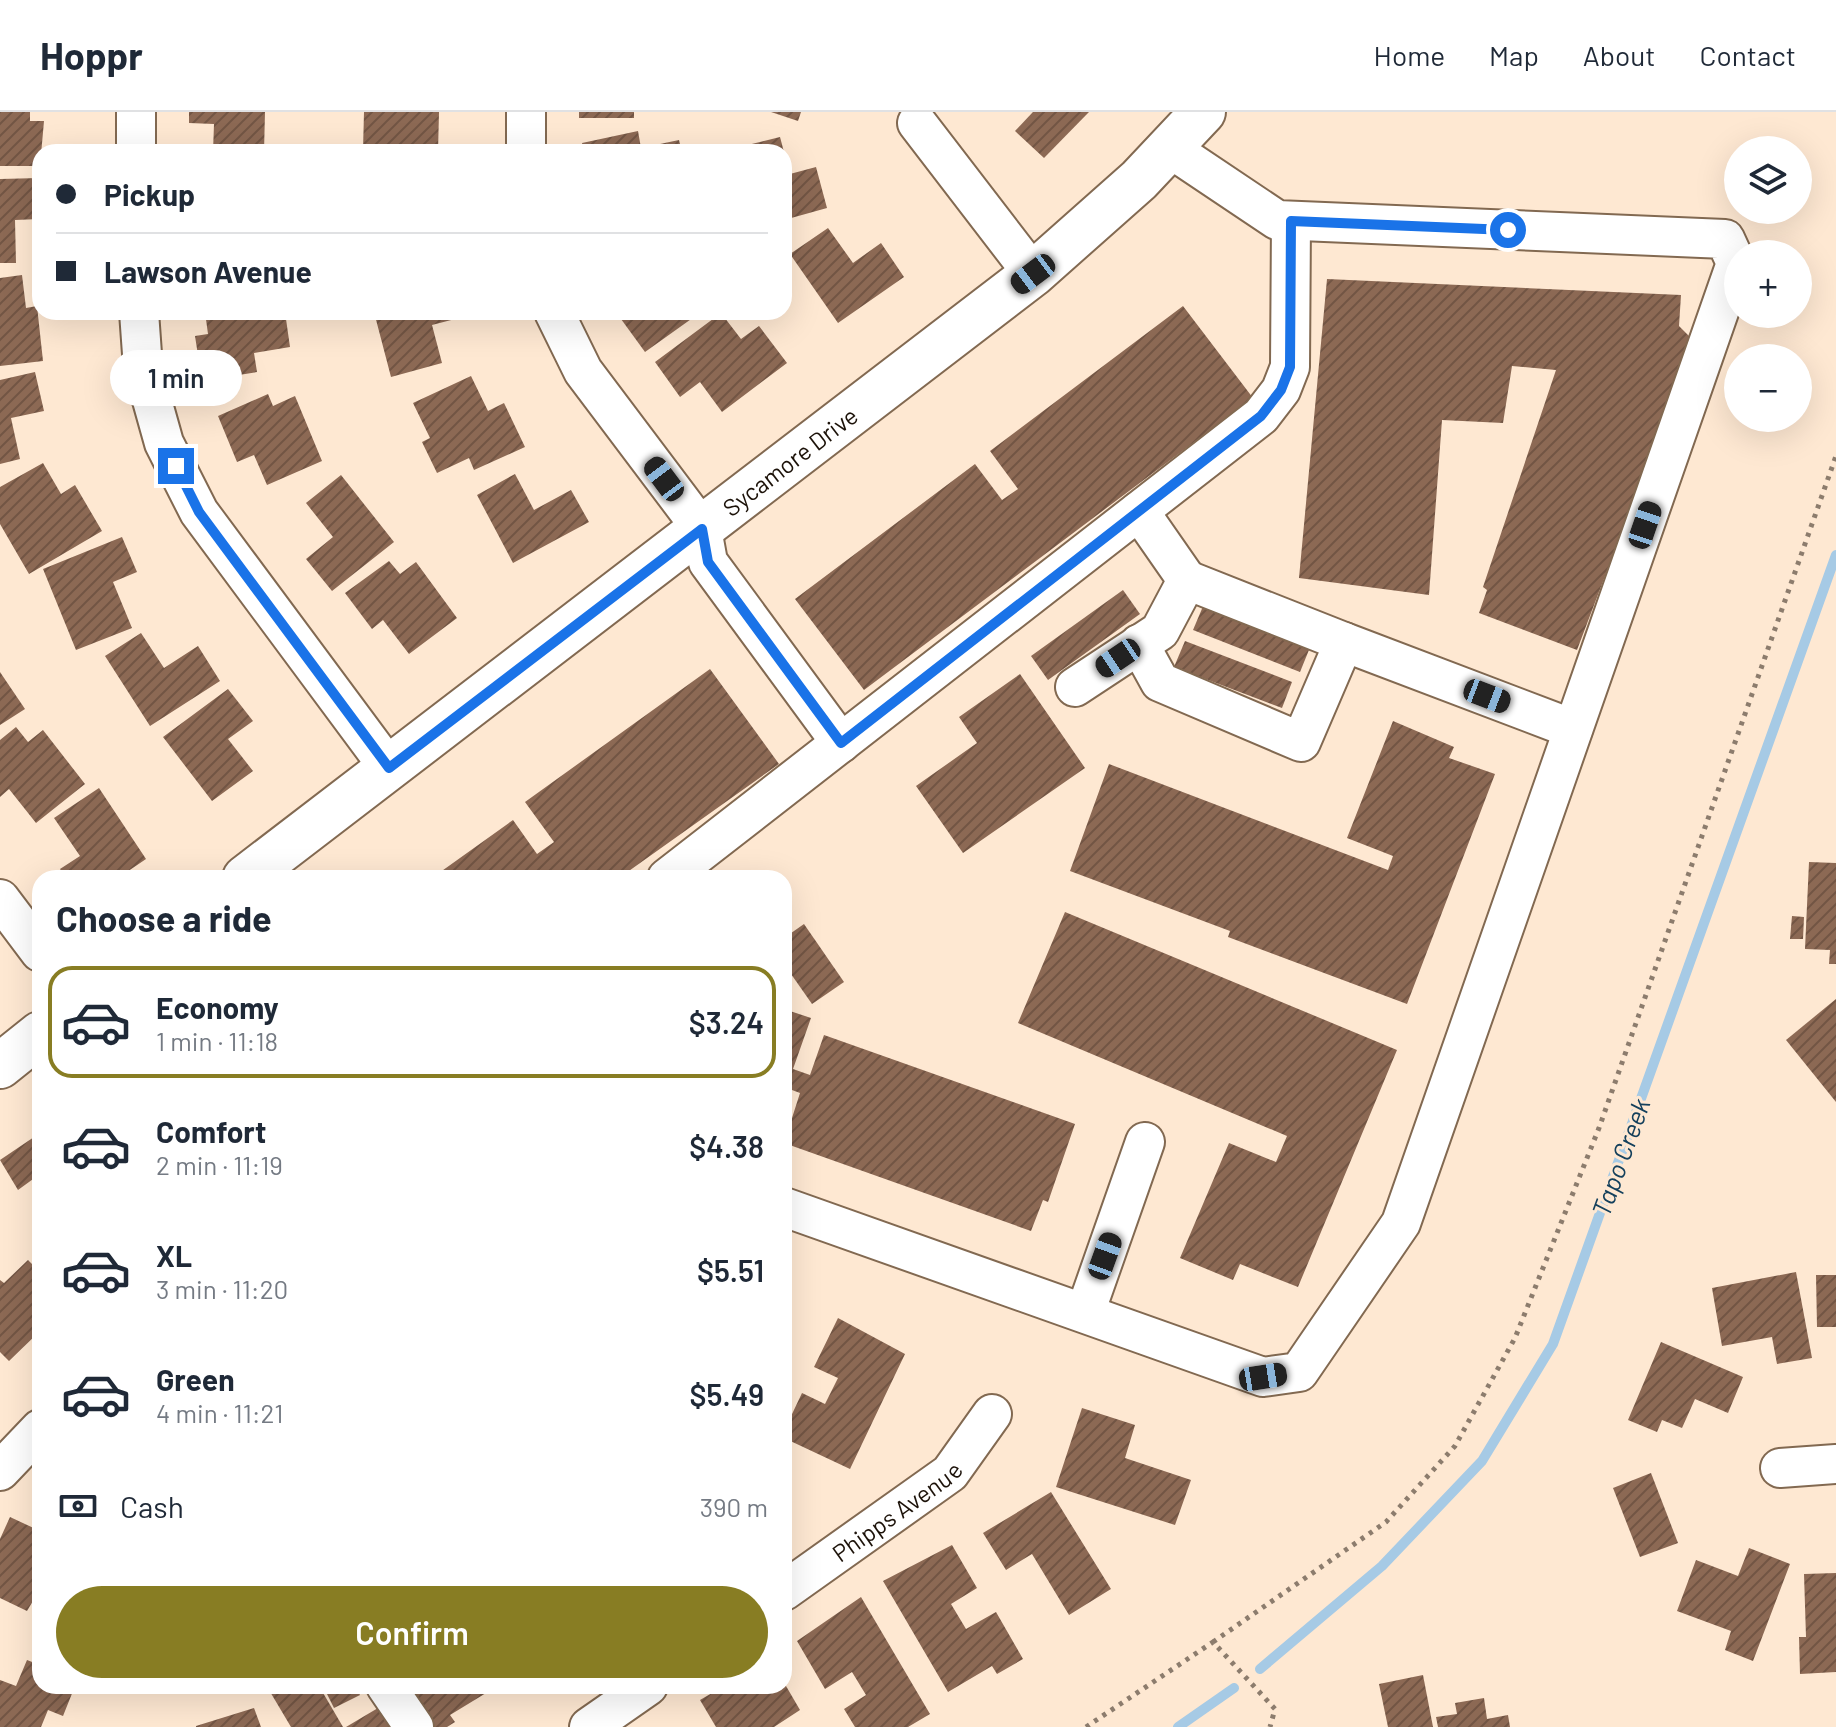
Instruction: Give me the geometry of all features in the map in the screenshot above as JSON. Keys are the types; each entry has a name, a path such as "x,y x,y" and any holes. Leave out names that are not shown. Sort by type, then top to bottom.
{"main road":[{"name":"Sycamore Drive","path":"255,870 1033,274 1083,233 1171,149 1203,112"},
{"path":"0,1066 32,1040"}],"street":[{"path":"136,112 136,144"},
{"path":"526,112 526,144"},
{"path":"917,123 1033,274"},
{"path":"792,1210 1263,1377 1299,1372 1401,1223 1736,263 1725,239 1277,220 1171,149"},
{"path":"677,870 1261,416 1281,390 1290,367 1291,221"},
{"path":"140,320 143,368 164,443 199,512 389,768"},
{"path":"558,320 583,371 702,529 708,562 841,743"},
{"path":"1139,511 1187,580 1573,729"},
{"path":"1075,687 1160,631 1187,580"},
{"path":"1139,644 1160,682 1301,742 1344,642"},
{"path":"0,899 32,941"},
{"path":"1085,1313 1145,1142"},
{"name":"Phipps Avenue","path":"792,1577 950,1473 992,1414"},
{"path":"1780,1468 1836,1464"},
{"path":"391,1694 414,1727"},
{"path":"589,1727 636,1694"}],"path":[{"path":"1086,1727 1386,1522 1455,1446 1515,1338 1625,1057 1836,456"},
{"path":"1213,1642 1275,1709 1270,1727"}],"building":[{"path":"0,112 30,112 30,121 44,121 42,144 32,144 32,166 0,166"},
{"path":"189,112 265,112 264,144 213,144 214,124 189,123"},
{"path":"364,112 439,112 438,144 363,144"},
{"path":"579,112 634,112 634,118 579,118"},
{"path":"771,112 801,112 798,121"},
{"path":"1033,112 1089,112 1044,158 1015,131"},
{"path":"638,131 640,144 582,144"},
{"path":"780,137 782,144 752,144"},
{"path":"816,167 827,208 792,218 792,173"},
{"path":"32,178 32,219 15,220 16,263 0,263 0,179"},
{"path":"828,228 853,263 881,243 904,277 838,323 792,253"},
{"path":"22,275 26,308 32,307 32,320 39,320 43,361 0,366 0,278"},
{"path":"1327,279 1681,295 1679,326 1694,341 1577,650 1479,613 1487,590 1483,587 1556,370 1512,366 1503,423 1442,420 1429,595 1299,578"},
{"path":"1183,306 1253,398 864,690 795,599 975,464 1002,500 1018,489 990,451"},
{"path":"206,320 286,320 290,347 254,353 257,372 202,381 195,336 208,334"},
{"path":"376,320 451,320 432,325 442,363 391,377"},
{"path":"622,320 690,320 645,352"},
{"path":"712,320 726,320 741,339 759,326 787,363 722,412 700,382 680,397 655,362"},
{"path":"35,372 44,411 11,418 20,459 0,464 0,380"},
{"path":"471,376 488,411 504,403 525,447 474,470 469,458 437,473 422,442 430,438 413,403"},
{"path":"268,394 273,406 295,396 322,461 267,485 254,455 237,462 218,416"},
{"path":"43,463 61,494 75,485 102,531 29,574 0,524 0,487"},
{"path":"515,474 534,510 571,490 589,522 513,563 477,495"},
{"path":"341,475 394,542 332,591 306,559 333,537 306,503"},
{"path":"122,537 137,572 113,582 132,628 76,650 43,569"},
{"path":"389,561 400,574 416,562 457,618 409,654 383,620 372,629 345,593"},
{"path":"1123,590 1140,614 1048,680 1031,656"},
{"path":"1204,604 1311,645 1300,672 1193,630"},
{"path":"141,633 164,668 198,646 220,681 150,726 105,656"},
{"path":"1185,641 1292,682 1282,708 1174,667"},
{"path":"710,669 779,764 630,870 443,870 513,820 537,854 554,842 525,802"},
{"path":"0,672 25,709 0,725"},
{"path":"1020,674 1085,768 963,853 916,786 977,743 959,717"},
{"path":"228,689 253,721 228,739 253,771 212,801 163,737"},
{"path":"1393,721 1454,747 1449,758 1495,774 1407,1004 1228,937 1230,931 1070,871 1109,764 1388,870 1393,856 1347,838"},
{"path":"16,727 28,742 43,730 85,784 36,823 9,789 0,797 0,740"},
{"path":"99,788 146,859 130,870 61,870 80,856 54,818"},
{"path":"1809,862 1836,863 1836,964 1829,964 1830,950 1805,949"},
{"path":"1065,912 1397,1050 1298,1287 1240,1264 1233,1280 1180,1258 1229,1143 1276,1162 1287,1136 1018,1023"},
{"path":"1792,916 1804,917 1803,939 1790,939"},
{"path":"804,924 844,982 812,1004 792,975 792,932"},
{"path":"1836,999 1836,1102 1786,1040"},
{"path":"792,1012 811,1018 793,1069 810,1075 824,1035 1075,1124 1048,1202 1043,1200 1031,1231 792,1146 792,1118 800,1093 792,1090"},
{"path":"32,1138 32,1180 18,1190 0,1160"},
{"path":"28,1260 32,1264 32,1339 9,1361 0,1352 0,1280 4,1283"},
{"path":"1796,1272 1812,1358 1777,1364 1772,1337 1722,1346 1712,1288"},
{"path":"1816,1275 1836,1275 1836,1327 1817,1327"},
{"path":"838,1318 905,1354 850,1469 792,1442 792,1414 802,1393 825,1404 838,1378 814,1367"},
{"path":"1661,1342 1743,1377 1728,1413 1695,1399 1682,1428 1662,1420 1657,1432 1628,1420"},
{"path":"1082,1408 1135,1425 1125,1458 1191,1480 1175,1525 1056,1487"},
{"path":"1651,1473 1678,1543 1640,1557 1613,1488"},
{"path":"1051,1492 1111,1589 1069,1615 1032,1554 1006,1570 983,1533"},
{"path":"10,1517 32,1527 32,1603 27,1611 0,1598 0,1539"},
{"path":"952,1545 977,1588 951,1604 966,1629 996,1612 1023,1659 997,1674 992,1666 948,1692 883,1581"},
{"path":"1749,1548 1790,1564 1753,1661 1725,1650 1731,1631 1677,1611 1696,1560 1738,1576"},
{"path":"1836,1573 1836,1672 1800,1674 1799,1637 1806,1637 1804,1574"},
{"path":"861,1597 930,1714 908,1727 855,1727 844,1709 866,1695 852,1672 825,1689 797,1641"},
{"path":"27,1660 32,1662 32,1694 72,1694 63,1716 48,1710 41,1727 0,1727 0,1680 16,1686"},
{"path":"1423,1675 1433,1727 1388,1727 1379,1684"},
{"path":"271,1694 324,1694 343,1727 291,1727"},
{"path":"327,1694 360,1695 334,1708"},
{"path":"409,1694 484,1694 450,1715 455,1722 447,1727 425,1727"},
{"path":"710,1694 791,1694 800,1710 774,1727 716,1727 700,1700"},
{"path":"1484,1698 1487,1719 1508,1715 1510,1727 1438,1727 1436,1717 1457,1714 1455,1703"},
{"path":"254,1708 261,1727 196,1727 196,1726"},
{"path":"378,1708 390,1727 346,1727"}],"waterway":[{"name":"Tapo Creek","path":"1260,1669 1382,1566 1482,1461 1553,1344 1836,555"},
{"name":"Tapo Creek","path":"1178,1727 1234,1688"}],"route":[{"path":"176,466 199,512 389,768 639,574 702,529 708,562 841,743 1261,416 1281,390 1290,367 1291,221 1508,230"}]}
